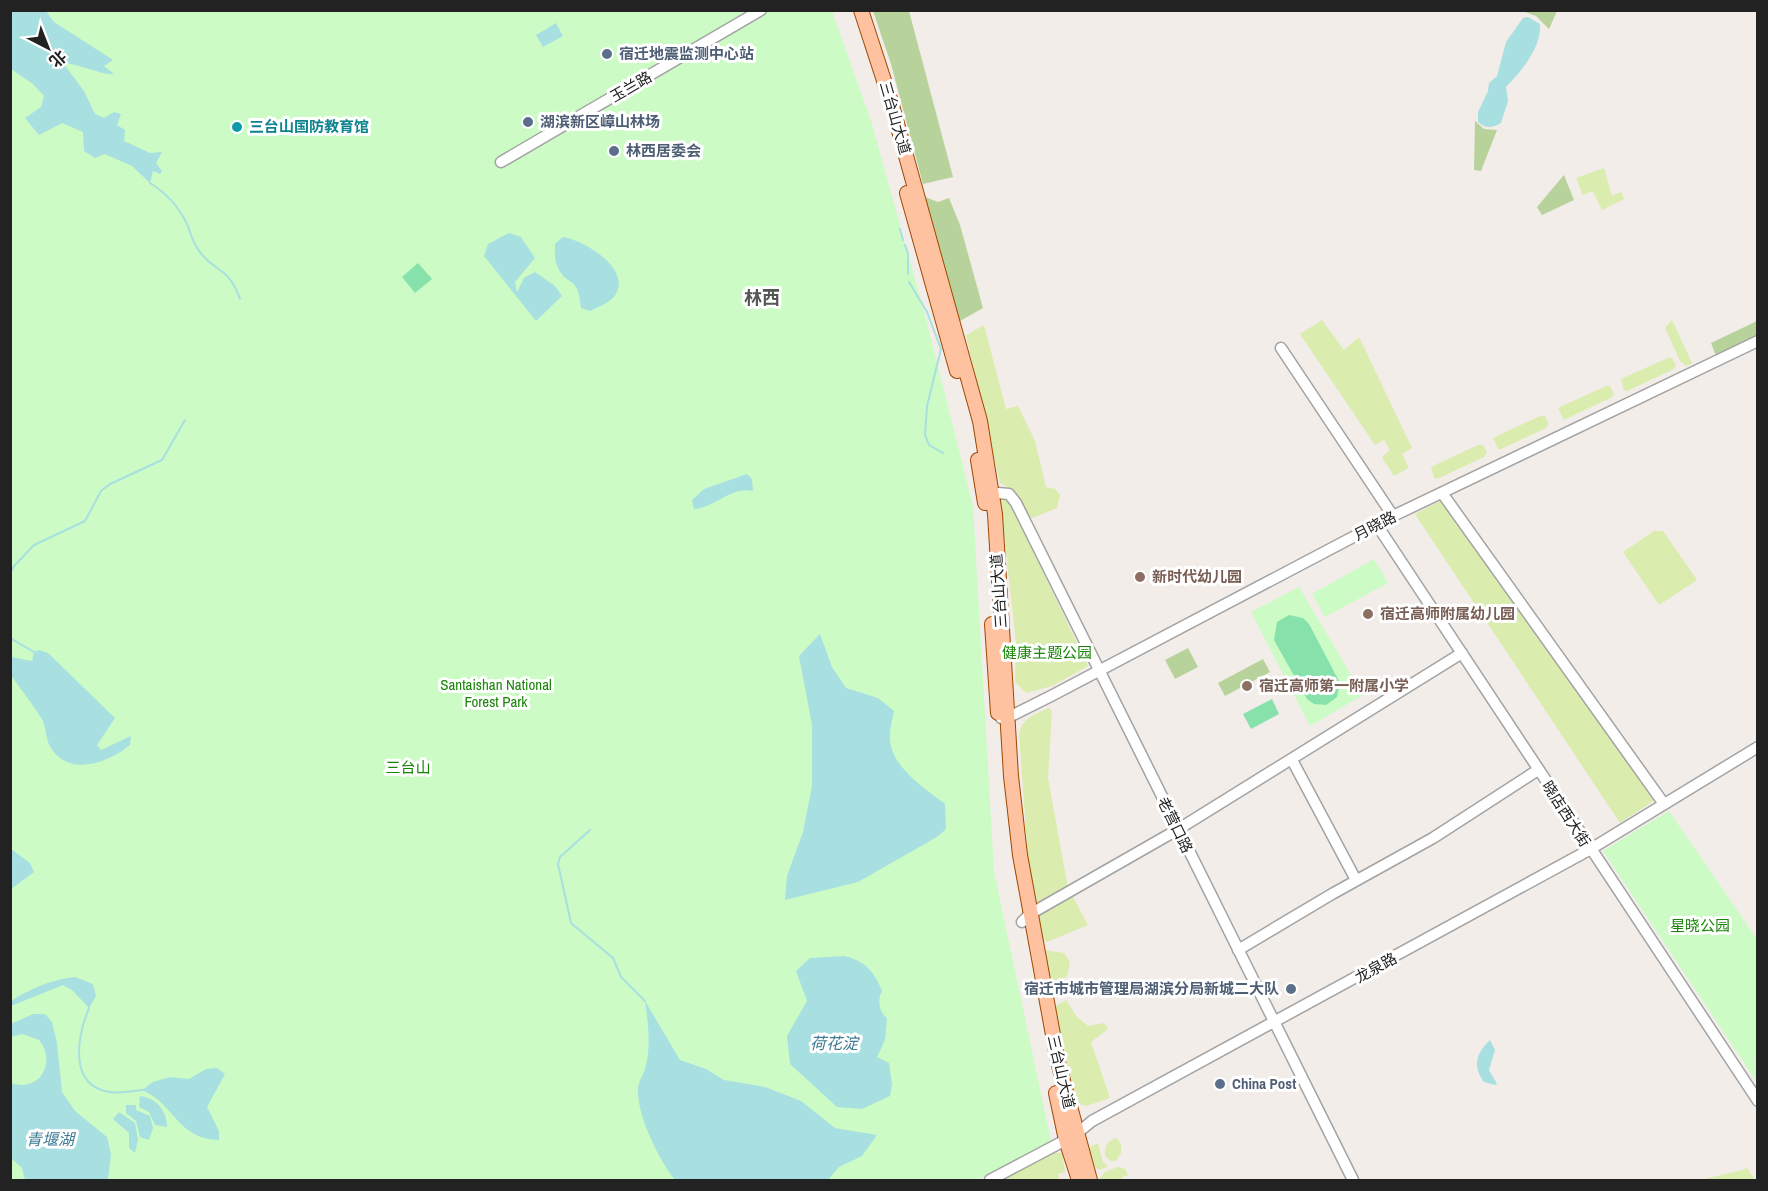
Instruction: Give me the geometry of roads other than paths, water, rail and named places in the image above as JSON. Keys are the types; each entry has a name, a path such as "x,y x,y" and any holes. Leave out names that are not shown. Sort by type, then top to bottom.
{"main road":[{"name":"三台山大道","path":"852,10 881,101 971,420 988,492"},
{"name":"三台山大道","path":"861,10 891,102 980,421 988,492 1003,718 1005,802 1079,1180"},
{"name":"三台山大道","path":"1071,1137 1090,1180"}],"street":[{"name":"玉兰路","path":"501,162 761,10"},
{"name":"月晓路","path":"1003,718 1393,516 1758,341"},
{"path":"1281,348 1393,516"},
{"name":"老营口路","path":"988,492 1009,494 1016,503 1353,1180"},
{"path":"1442,493 1664,804"},
{"name":"晓店西大街","path":"1377,525 1758,1101"},
{"path":"1026,918 1177,830 1462,653"},
{"name":"龙泉路","path":"990,1180 1071,1137 1092,1121 1590,850 1758,747"},
{"path":"1292,760 1356,880"},
{"path":"1238,950 1481,809 1538,770"}],"water":[{"path":"11,10 46,11 54,22 113,60 104,66 114,74 63,63 84,91 95,114 104,118 114,112 121,114 117,125 125,130 124,141 150,153 162,152 156,163 162,171 160,174 153,171 150,183 132,166 105,154 95,158 84,151 83,132 62,123 39,135 25,118 41,107 44,96 33,84 11,69"},
{"path":"1528,17 1540,24 1538,41 1524,67 1506,87 1508,101 1501,123 1486,127 1478,122 1478,112 1488,91 1489,83 1497,76 1506,42 1523,18"},
{"path":"556,23 563,36 543,47 536,35"},
{"path":"509,233 521,237 535,258 515,282 517,292 524,278 535,272 555,286 562,296 536,321 484,256 488,244"},
{"path":"563,237 592,249 610,264 619,282 615,296 609,301 590,311 581,308 578,290 565,278 556,262 555,244"},
{"path":"747,474 752,479 753,491 737,491 710,505 694,509 692,500 704,489"},
{"path":"820,634 832,667 846,688 878,698 894,711 890,735 895,756 909,775 945,804 946,829 937,837 858,882 785,900 787,876 803,832 812,786 812,725 799,656"},
{"path":"39,650 48,653 115,718 97,745 101,750 131,736 130,745 111,757 90,764 68,763 59,757 49,745 41,718 11,676 11,657 32,661 34,652"},
{"path":"11,849 30,863 34,872 11,889"},
{"name":"荷花淀","path":"844,956 858,961 872,972 882,991 880,1006 887,1018 885,1040 877,1057 889,1063 892,1084 890,1096 862,1109 837,1107 790,1064 787,1036 807,1001 796,971 810,958"},
{"path":"75,977 93,984 96,996 89,1008 72,990 63,985 11,1006 11,1001 34,988 49,982"},
{"path":"645,1001 680,1060 706,1069 724,1080 765,1087 801,1101 835,1128 877,1135 862,1156 839,1167 828,1180 675,1180 662,1161 650,1136 638,1098 638,1087 645,1068 648,1049"},
{"name":"青堰湖","path":"33,1014 45,1014 52,1022 57,1043 62,1092 75,1111 107,1137 111,1154 108,1180 25,1180 22,1168 11,1158 11,1083 30,1084 43,1074 46,1066 44,1049 39,1040 22,1034 11,1037 11,1024"},
{"path":"1490,1040 1495,1050 1489,1070 1497,1084 1495,1085 1484,1082 1477,1065 1481,1050"},
{"path":"217,1068 225,1074 207,1107 219,1131 219,1140 194,1134 153,1096 142,1090 153,1082 170,1077 189,1079 206,1069"},
{"path":"140,1096 151,1099 160,1106 165,1115 167,1127 155,1125 149,1112 139,1107"},
{"path":"126,1105 136,1105 136,1110 150,1116 153,1128 149,1140 140,1137 136,1121 126,1113"},
{"path":"119,1112 135,1123 138,1140 135,1153 129,1148 129,1133 113,1119"}],"waterway":[{"path":"150,183 176,206 195,244 202,254 231,280 240,299"},
{"path":"900,229 903,240"},
{"path":"905,245 908,254 908,274"},
{"path":"909,282 927,312 941,349 927,406 925,435 929,445 943,453"},
{"path":"10,574 14,566 34,545 85,521 101,491 110,484 162,460 185,420"},
{"path":"10,638 34,652"},
{"path":"590,830 560,857 558,864 571,923 613,958 621,977 645,1001"},
{"path":"89,1008 79,1045 79,1058 87,1080 96,1088 110,1092 142,1090"}],"place":[{"name":"宿迁地震监测中心站","path":"607,54"},
{"name":"湖滨新区嶂山林场","path":"528,122"},
{"name":"三台山国防教育馆","path":"237,127"},
{"name":"林西居委会","path":"614,151"},
{"name":"新时代幼儿园","path":"1140,577"},
{"name":"宿迁高师附属幼儿园","path":"1368,614"},
{"name":"宿迁高师第一附属小学","path":"1247,686"},
{"name":"宿迁市城市管理局湖滨分局新城二大队","path":"1291,989"},
{"name":"China Post","path":"1220,1084"}],"district":[{"name":"林西","path":"762,298"}],"park label":[{"name":"健康主题公园","path":"1047,653"},
{"name":"Santaishan National Forest Park","path":"496,694"},
{"name":"三台山","path":"408,768"},
{"name":"星晓公园","path":"1700,926"}]}
